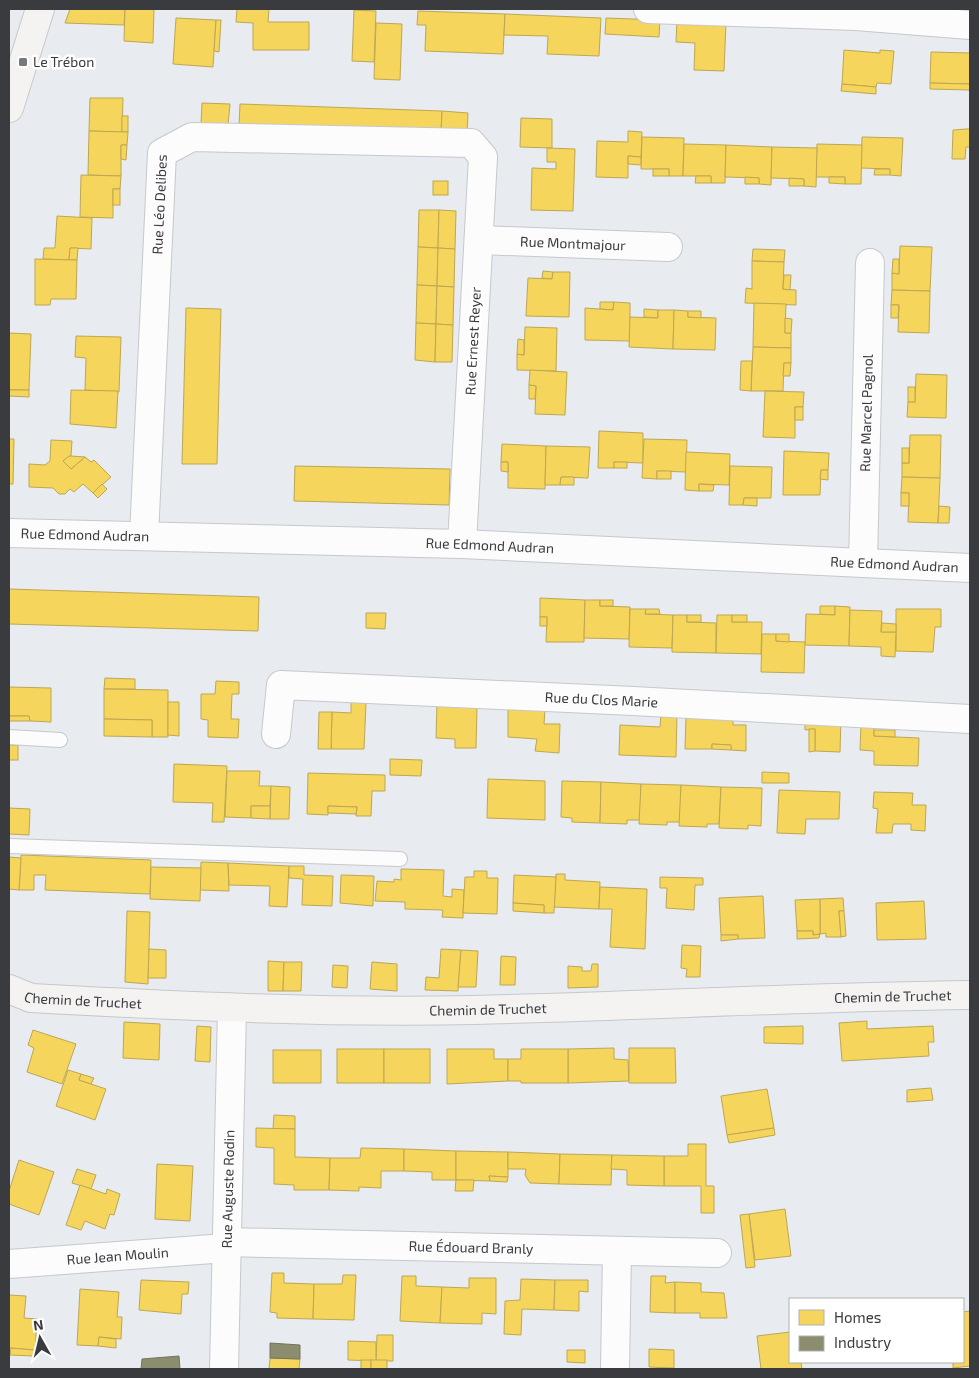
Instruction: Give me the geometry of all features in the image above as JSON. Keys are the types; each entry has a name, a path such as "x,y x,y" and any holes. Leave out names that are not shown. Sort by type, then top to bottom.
{"main road":[{"path":"9,108 40,9"},
{"name":"Chemin de Truchet","path":"9,989 31,998 232,1009 473,1010 836,997 970,996"}],"street":[{"path":"648,9 879,13 970,25"},
{"name":"Rue Léo Delibes","path":"144,536 162,154 192,137 471,143"},
{"name":"Rue Ernest Reyer","path":"462,544 484,157 471,143"},
{"name":"Rue Montmajour","path":"479,240 668,247"},
{"name":"Rue Marcel Pagnol","path":"863,563 870,264"},
{"name":"Rue Edmond Audran","path":"9,533 462,544 970,568"},
{"name":"Rue du Clos Marie","path":"276,734 281,685 633,700 970,719"},
{"name":"Rue Auguste Rodin","path":"224,1369 232,1009"},
{"name":"Rue Édouard Branly","path":"226,1245 717,1253"},
{"name":"Rue Jean Moulin","path":"9,1264 226,1245"},
{"path":"615,1369 617,1251"}],"lane":[{"path":"9,737 60,740"},
{"path":"9,846 400,859"}],"building: Homes":[{"path":"70,9 125,9 124,25 65,23"},
{"path":"125,9 154,9 153,43 124,41"},
{"path":"237,9 269,9 268,22 309,22 309,50 253,50 253,23 236,22"},
{"path":"354,10 376,11 374,62 352,61"},
{"path":"418,11 505,14 503,54 425,51 426,25 417,25"},
{"path":"505,14 601,18 599,56 547,54 548,36 504,35"},
{"path":"176,18 216,20 213,67 173,64"},
{"path":"606,18 660,20 659,37 605,34"},
{"path":"216,20 221,20 219,52 214,51"},
{"path":"677,20 726,22 724,71 694,70 695,43 676,42"},
{"path":"376,23 402,24 400,80 374,79"},
{"path":"844,50 880,53 880,50 894,51 891,84 877,83 876,87 842,84"},
{"path":"931,52 970,53 970,84 930,83"},
{"path":"930,83 970,84 970,90 930,89"},
{"path":"842,84 876,87 876,94 841,91"},
{"path":"90,98 123,98 122,132 89,131"},
{"path":"202,103 230,104 228,125 201,124"},
{"path":"240,104 442,111 441,133 239,126"},
{"path":"442,111 468,113 467,134 441,133"},
{"path":"122,116 128,116 128,132 122,132"},
{"path":"521,118 552,119 552,148 520,147"},
{"path":"970,129 970,147 966,147 965,159 952,159 953,130"},
{"path":"89,131 128,132 127,145 121,145 121,176 88,175"},
{"path":"628,131 642,132 641,157 628,156 628,178 596,177 597,141 628,142"},
{"path":"642,137 684,138 683,176 669,176 669,169 641,169"},
{"path":"862,137 903,138 901,176 890,175 890,169 861,168"},
{"path":"684,144 726,145 725,183 711,183 711,176 683,176"},
{"path":"817,144 862,145 861,184 845,184 845,177 816,177"},
{"path":"121,145 127,145 126,160 121,159"},
{"path":"726,145 772,147 771,185 759,184 759,178 725,177"},
{"path":"772,147 817,148 816,187 804,186 804,179 771,178"},
{"path":"547,148 575,149 573,211 531,210 532,168 556,169 556,162 547,162"},
{"path":"628,156 641,157 641,165 628,164"},
{"path":"653,169 669,169 669,176 653,176"},
{"path":"875,169 890,169 890,175 874,175"},
{"path":"81,175 121,176 120,189 113,189 113,218 80,217"},
{"path":"696,176 711,176 711,183 695,183"},
{"path":"745,177 759,178 759,184 745,184"},
{"path":"829,177 845,177 845,184 829,183"},
{"path":"789,178 804,179 804,186 789,186"},
{"path":"433,181 448,181 448,195 433,195"},
{"path":"113,189 120,189 120,205 113,205"},
{"path":"419,210 439,210 438,248 418,247"},
{"path":"439,210 456,211 455,249 438,248"},
{"path":"57,216 92,218 91,249 70,248 69,260 43,259 44,248 55,248"},
{"path":"900,246 932,247 930,291 892,290 892,273 899,274"},
{"path":"418,247 438,248 437,286 417,285"},
{"path":"70,248 78,248 77,260 69,260"},
{"path":"438,248 455,249 454,287 437,286"},
{"path":"753,249 785,250 784,262 752,261"},
{"path":"35,259 77,260 76,299 51,299 50,305 35,305"},
{"path":"893,259 899,259 899,274 892,273"},
{"path":"752,261 784,262 783,289 796,290 796,305 745,303 746,288 752,289"},
{"path":"543,271 553,272 552,279 542,278"},
{"path":"553,272 570,272 569,317 526,316 528,278 552,279"},
{"path":"784,275 791,275 790,290 783,289"},
{"path":"417,285 437,286 436,324 416,323"},
{"path":"437,286 454,287 453,325 436,324"},
{"path":"892,290 930,291 929,333 898,332 899,305 891,305"},
{"path":"600,302 614,302 613,310 600,309"},
{"path":"614,302 630,303 630,341 585,340 585,308 613,310"},
{"path":"754,303 786,304 785,333 791,333 791,348 753,347"},
{"path":"891,305 899,305 898,318 891,318"},
{"path":"186,308 221,309 217,464 182,464"},
{"path":"644,309 658,310 658,318 644,317"},
{"path":"658,310 674,310 673,349 629,347 630,317 658,318"},
{"path":"674,310 688,311 688,317 716,318 715,350 673,349"},
{"path":"688,311 701,311 701,318 688,317"},
{"path":"785,318 792,319 791,333 785,333"},
{"path":"416,323 436,324 435,362 415,360"},
{"path":"436,324 453,325 452,362 435,362"},
{"path":"525,327 557,328 556,371 517,370 517,354 524,355"},
{"path":"9,333 31,334 29,390 9,390"},
{"path":"76,336 121,337 119,392 85,390 86,358 75,357"},
{"path":"518,339 524,340 524,355 517,354"},
{"path":"753,347 791,348 791,363 784,363 783,391 751,391"},
{"path":"741,361 752,361 751,391 740,390"},
{"path":"784,363 791,363 790,376 783,376"},
{"path":"530,370 567,372 565,415 535,414 536,386 529,385"},
{"path":"916,374 947,375 946,418 907,417 908,402 915,402"},
{"path":"529,385 536,386 535,399 529,399"},
{"path":"908,387 915,387 915,402 908,402"},
{"path":"9,390 29,390 29,397 9,396"},
{"path":"71,390 118,391 116,428 70,424"},
{"path":"765,391 804,392 803,407 795,407 795,438 763,437"},
{"path":"795,407 803,407 803,420 795,420"},
{"path":"599,431 643,433 643,463 614,462 614,468 598,468"},
{"path":"910,435 941,435 940,478 902,477 902,463 909,463"},
{"path":"9,439 14,439 13,484 9,484"},
{"path":"644,439 687,440 686,472 657,471 657,479 642,478"},
{"path":"51,440 72,441 71,456 63,461 71,469 85,457 91,462 94,460 111,477 93,493 83,484 74,492 70,489 65,494 59,494 53,488 29,487 29,464 45,465 50,461"},
{"path":"502,444 546,446 545,489 508,488 508,462 501,462"},
{"path":"546,446 590,447 588,478 561,477 560,485 545,485"},
{"path":"902,448 909,448 909,463 902,463"},
{"path":"784,451 829,453 828,470 821,470 820,495 783,495"},
{"path":"686,452 730,454 729,485 699,484 699,491 685,490"},
{"path":"69,456 85,457 71,469 63,461"},
{"path":"501,462 508,462 508,472 501,471"},
{"path":"614,462 627,462 627,468 614,468"},
{"path":"295,466 450,469 449,505 294,501"},
{"path":"730,466 772,467 771,498 744,498 743,505 729,505"},
{"path":"821,470 828,470 828,480 820,479"},
{"path":"657,471 671,471 671,479 657,479"},
{"path":"561,477 574,477 574,485 560,485"},
{"path":"902,477 940,478 938,523 908,522 909,493 901,493"},
{"path":"102,484 107,489 98,498 93,493"},
{"path":"699,484 714,485 713,491 699,491"},
{"path":"901,493 909,493 909,506 901,506"},
{"path":"744,498 757,498 757,506 743,505"},
{"path":"939,506 950,507 949,523 938,523"},
{"path":"9,589 259,597 258,631 9,624"},
{"path":"540,598 585,600 584,642 546,642 547,617 540,617"},
{"path":"585,600 600,600 600,606 630,607 629,639 584,638"},
{"path":"600,600 613,600 613,606 600,606"},
{"path":"820,606 835,606 835,615 820,614"},
{"path":"835,606 850,607 849,646 805,645 806,614 835,615"},
{"path":"630,609 646,609 645,614 673,615 672,648 629,647"},
{"path":"646,609 659,609 660,614 645,614"},
{"path":"896,609 941,609 941,627 935,627 933,652 896,651"},
{"path":"850,610 882,611 881,632 896,632 895,657 881,656 881,647 849,646"},
{"path":"366,613 386,613 385,629 366,628"},
{"path":"673,615 687,615 687,622 716,623 716,653 672,652"},
{"path":"687,615 701,615 701,622 687,622"},
{"path":"717,615 732,615 732,622 762,622 761,654 716,653"},
{"path":"732,615 747,615 747,622 732,622"},
{"path":"540,617 547,617 547,626 540,626"},
{"path":"882,623 896,624 896,632 881,632"},
{"path":"762,634 776,634 776,641 805,642 804,673 761,672"},
{"path":"776,634 789,634 789,642 776,641"},
{"path":"105,678 135,679 135,689 104,689"},
{"path":"216,681 239,682 239,694 232,694 231,719 239,719 238,738 208,737 208,720 201,719 201,694 215,694"},
{"path":"9,687 51,688 51,722 30,721 29,716 9,716"},
{"path":"104,689 168,690 168,737 152,737 152,720 104,719"},
{"path":"168,702 179,702 179,736 168,735"},
{"path":"351,702 366,703 364,749 331,749 332,712 351,713"},
{"path":"437,704 477,706 476,748 455,748 455,739 436,738"},
{"path":"508,707 545,709 544,724 560,724 559,753 535,751 537,739 508,737"},
{"path":"319,712 332,712 331,749 318,749"},
{"path":"661,712 677,713 676,757 619,755 620,725 660,727"},
{"path":"9,716 29,716 30,721 9,721"},
{"path":"686,716 733,718 733,725 746,725 746,751 731,750 731,745 712,744 712,749 685,749"},
{"path":"805,716 841,717 840,752 815,751 815,729 805,730"},
{"path":"104,719 152,720 152,737 104,736"},
{"path":"861,725 874,725 874,736 919,738 918,766 874,765 874,751 860,750"},
{"path":"809,729 815,729 815,751 809,752"},
{"path":"874,730 895,730 895,737 874,736"},
{"path":"712,744 731,745 731,750 712,749"},
{"path":"9,745 18,745 18,760 9,760"},
{"path":"390,759 422,760 421,776 390,775"},
{"path":"174,764 227,766 224,822 212,822 213,803 173,802"},
{"path":"227,771 260,771 259,786 271,786 270,806 251,806 251,818 225,817"},
{"path":"762,772 789,773 789,783 762,783"},
{"path":"308,773 385,775 385,791 372,791 371,816 356,816 357,807 328,806 328,815 307,814"},
{"path":"488,779 545,781 545,820 487,818"},
{"path":"562,781 601,782 600,823 572,822 572,818 561,817"},
{"path":"601,782 641,784 640,820 627,820 627,824 600,823"},
{"path":"641,784 681,785 680,822 667,822 667,825 639,824"},
{"path":"681,785 721,787 719,824 707,824 707,827 679,826"},
{"path":"271,786 290,787 289,819 270,819"},
{"path":"721,787 762,788 761,826 748,825 748,829 719,828"},
{"path":"779,790 840,792 839,819 806,819 805,834 777,833"},
{"path":"874,792 913,793 912,805 926,805 925,831 911,830 911,824 893,824 892,833 876,833 878,809 873,808"},
{"path":"251,806 270,806 270,819 251,818"},
{"path":"328,806 357,807 356,814 328,813"},
{"path":"9,808 30,809 29,835 9,834"},
{"path":"21,855 151,860 150,894 45,890 46,875 34,875 34,890 19,890"},
{"path":"9,857 21,858 19,890 9,889"},
{"path":"201,862 228,863 229,891 200,890"},
{"path":"228,863 289,866 287,907 269,906 270,886 229,885"},
{"path":"289,866 304,866 304,875 333,876 332,906 302,905 303,879 289,878"},
{"path":"151,867 201,868 200,901 150,899"},
{"path":"401,869 444,870 443,896 452,897 452,889 464,890 463,918 442,917 443,910 405,909 405,902 375,901 377,881 394,882 394,879 401,880"},
{"path":"474,871 487,871 487,878 498,878 497,914 463,913 465,877 474,877"},
{"path":"556,874 565,874 565,880 600,882 599,909 554,907"},
{"path":"341,875 374,876 373,906 340,903"},
{"path":"514,875 556,877 554,913 544,913 544,905 513,903"},
{"path":"660,877 703,878 703,885 695,885 694,910 666,908 667,888 660,888"},
{"path":"600,887 647,889 645,949 610,947 612,909 599,909"},
{"path":"763,896 765,938 738,939 738,935 721,935 719,898"},
{"path":"843,898 844,911 839,911 841,937 826,937 826,933 820,934 820,899"},
{"path":"820,899 820,934 813,935 813,931 797,931 795,900"},
{"path":"924,901 926,939 877,940 876,903"},
{"path":"513,903 544,905 544,913 513,911"},
{"path":"127,911 150,912 148,984 125,982"},
{"path":"839,911 844,911 846,936 841,937"},
{"path":"797,931 813,931 813,935 820,934 819,938 797,939"},
{"path":"721,935 738,935 738,939 721,941"},
{"path":"682,945 701,946 700,977 686,977 687,969 681,968"},
{"path":"149,949 166,950 166,978 148,978"},
{"path":"441,949 461,950 458,991 425,990 426,977 439,978"},
{"path":"461,950 478,951 476,987 458,987"},
{"path":"501,956 516,957 515,985 500,985"},
{"path":"268,961 284,962 283,991 268,991"},
{"path":"284,962 302,962 301,991 283,991"},
{"path":"372,962 397,964 397,991 370,989"},
{"path":"592,964 598,964 598,987 568,988 568,966 582,967 582,971 591,971"},
{"path":"333,965 348,966 347,988 332,987"},
{"path":"867,1021 867,1029 933,1026 934,1042 928,1042 929,1056 842,1061 839,1023"},
{"path":"124,1022 160,1024 159,1060 123,1058"},
{"path":"197,1026 211,1027 210,1062 195,1061"},
{"path":"803,1026 803,1044 764,1043 764,1027"},
{"path":"33,1030 76,1044 62,1084 27,1072 34,1048 28,1045"},
{"path":"614,1048 614,1059 628,1060 629,1081 568,1083 568,1049"},
{"path":"629,1048 675,1048 676,1083 629,1083"},
{"path":"337,1049 384,1049 384,1083 337,1083"},
{"path":"384,1049 430,1049 430,1083 384,1083"},
{"path":"447,1049 494,1049 494,1059 508,1059 508,1081 447,1084"},
{"path":"521,1049 568,1049 568,1083 521,1083 521,1081 508,1081 508,1059 521,1059"},
{"path":"273,1050 321,1050 321,1083 273,1083"},
{"path":"68,1070 81,1074 79,1080 106,1089 95,1120 56,1106"},
{"path":"81,1074 94,1078 91,1084 79,1080"},
{"path":"931,1088 933,1100 907,1102 907,1090"},
{"path":"767,1089 774,1128 727,1135 721,1096"},
{"path":"274,1115 295,1116 295,1129 273,1129"},
{"path":"256,1128 295,1129 295,1157 330,1158 329,1190 294,1190 294,1185 274,1184 274,1148 256,1147"},
{"path":"774,1128 775,1135 729,1143 727,1135"},
{"path":"688,1144 706,1144 706,1186 714,1186 714,1213 701,1213 701,1186 664,1186 664,1156 688,1156"},
{"path":"361,1148 404,1149 404,1171 381,1171 381,1188 359,1187 359,1191 329,1190 330,1158 360,1158"},
{"path":"404,1149 456,1151 456,1180 432,1180 432,1172 404,1171"},
{"path":"456,1151 508,1152 508,1177 489,1176 490,1181 456,1180"},
{"path":"508,1152 560,1154 559,1184 530,1183 525,1175 526,1169 508,1169"},
{"path":"560,1154 612,1155 611,1185 559,1184"},
{"path":"612,1155 664,1156 664,1186 627,1185 627,1170 611,1169"},
{"path":"19,1160 54,1172 39,1215 9,1204 9,1191"},
{"path":"157,1164 193,1166 190,1221 155,1219"},
{"path":"77,1169 96,1175 91,1189 72,1183"},
{"path":"489,1176 508,1177 507,1182 490,1181"},
{"path":"456,1180 474,1180 473,1191 455,1191"},
{"path":"80,1185 106,1194 107,1189 120,1194 114,1215 110,1214 105,1229 85,1221 81,1230 66,1225"},
{"path":"785,1209 791,1256 755,1260 749,1214"},
{"path":"749,1214 755,1267 746,1268 740,1215"},
{"path":"272,1273 284,1273 284,1283 314,1284 313,1319 277,1318 277,1313 270,1312"},
{"path":"343,1275 356,1275 354,1320 313,1319 314,1284 342,1284"},
{"path":"402,1276 416,1276 416,1286 442,1287 440,1323 400,1321"},
{"path":"651,1276 666,1276 665,1283 675,1282 675,1313 650,1312"},
{"path":"469,1278 496,1278 496,1314 482,1313 482,1324 440,1323 442,1287 469,1288"},
{"path":"521,1279 555,1280 554,1310 522,1309 521,1335 504,1334 505,1301 520,1300"},
{"path":"141,1280 189,1282 188,1294 182,1294 181,1314 139,1310"},
{"path":"555,1280 588,1280 588,1292 579,1291 579,1311 554,1310"},
{"path":"675,1282 701,1283 701,1292 724,1293 727,1318 700,1318 700,1313 675,1313"},
{"path":"80,1289 119,1292 117,1317 122,1317 121,1339 99,1337 98,1346 77,1345"},
{"path":"9,1295 26,1296 24,1318 37,1319 35,1350 9,1348"},
{"path":"970,1311 970,1366 953,1368 953,1363 964,1363 964,1312"},
{"path":"789,1332 789,1363 801,1363 802,1369 761,1369 757,1336"},
{"path":"377,1335 393,1335 393,1361 376,1361"},
{"path":"99,1337 116,1339 116,1348 98,1346"},
{"path":"348,1341 376,1342 376,1361 348,1360"},
{"path":"11,1348 35,1350 34,1356 10,1355"},
{"path":"649,1349 674,1350 674,1368 649,1367"},
{"path":"567,1350 585,1350 585,1363 567,1362"},
{"path":"270,1358 300,1359 299,1369 269,1369"},
{"path":"361,1360 371,1360 371,1369 361,1369"},
{"path":"371,1360 387,1360 387,1369 371,1369"}],"building: Industry":[{"path":"270,1343 300,1345 300,1359 270,1358"},
{"path":"179,1356 180,1369 141,1369 142,1359"}],"place":[{"name":"Le Trébon","path":"23,62"}]}
